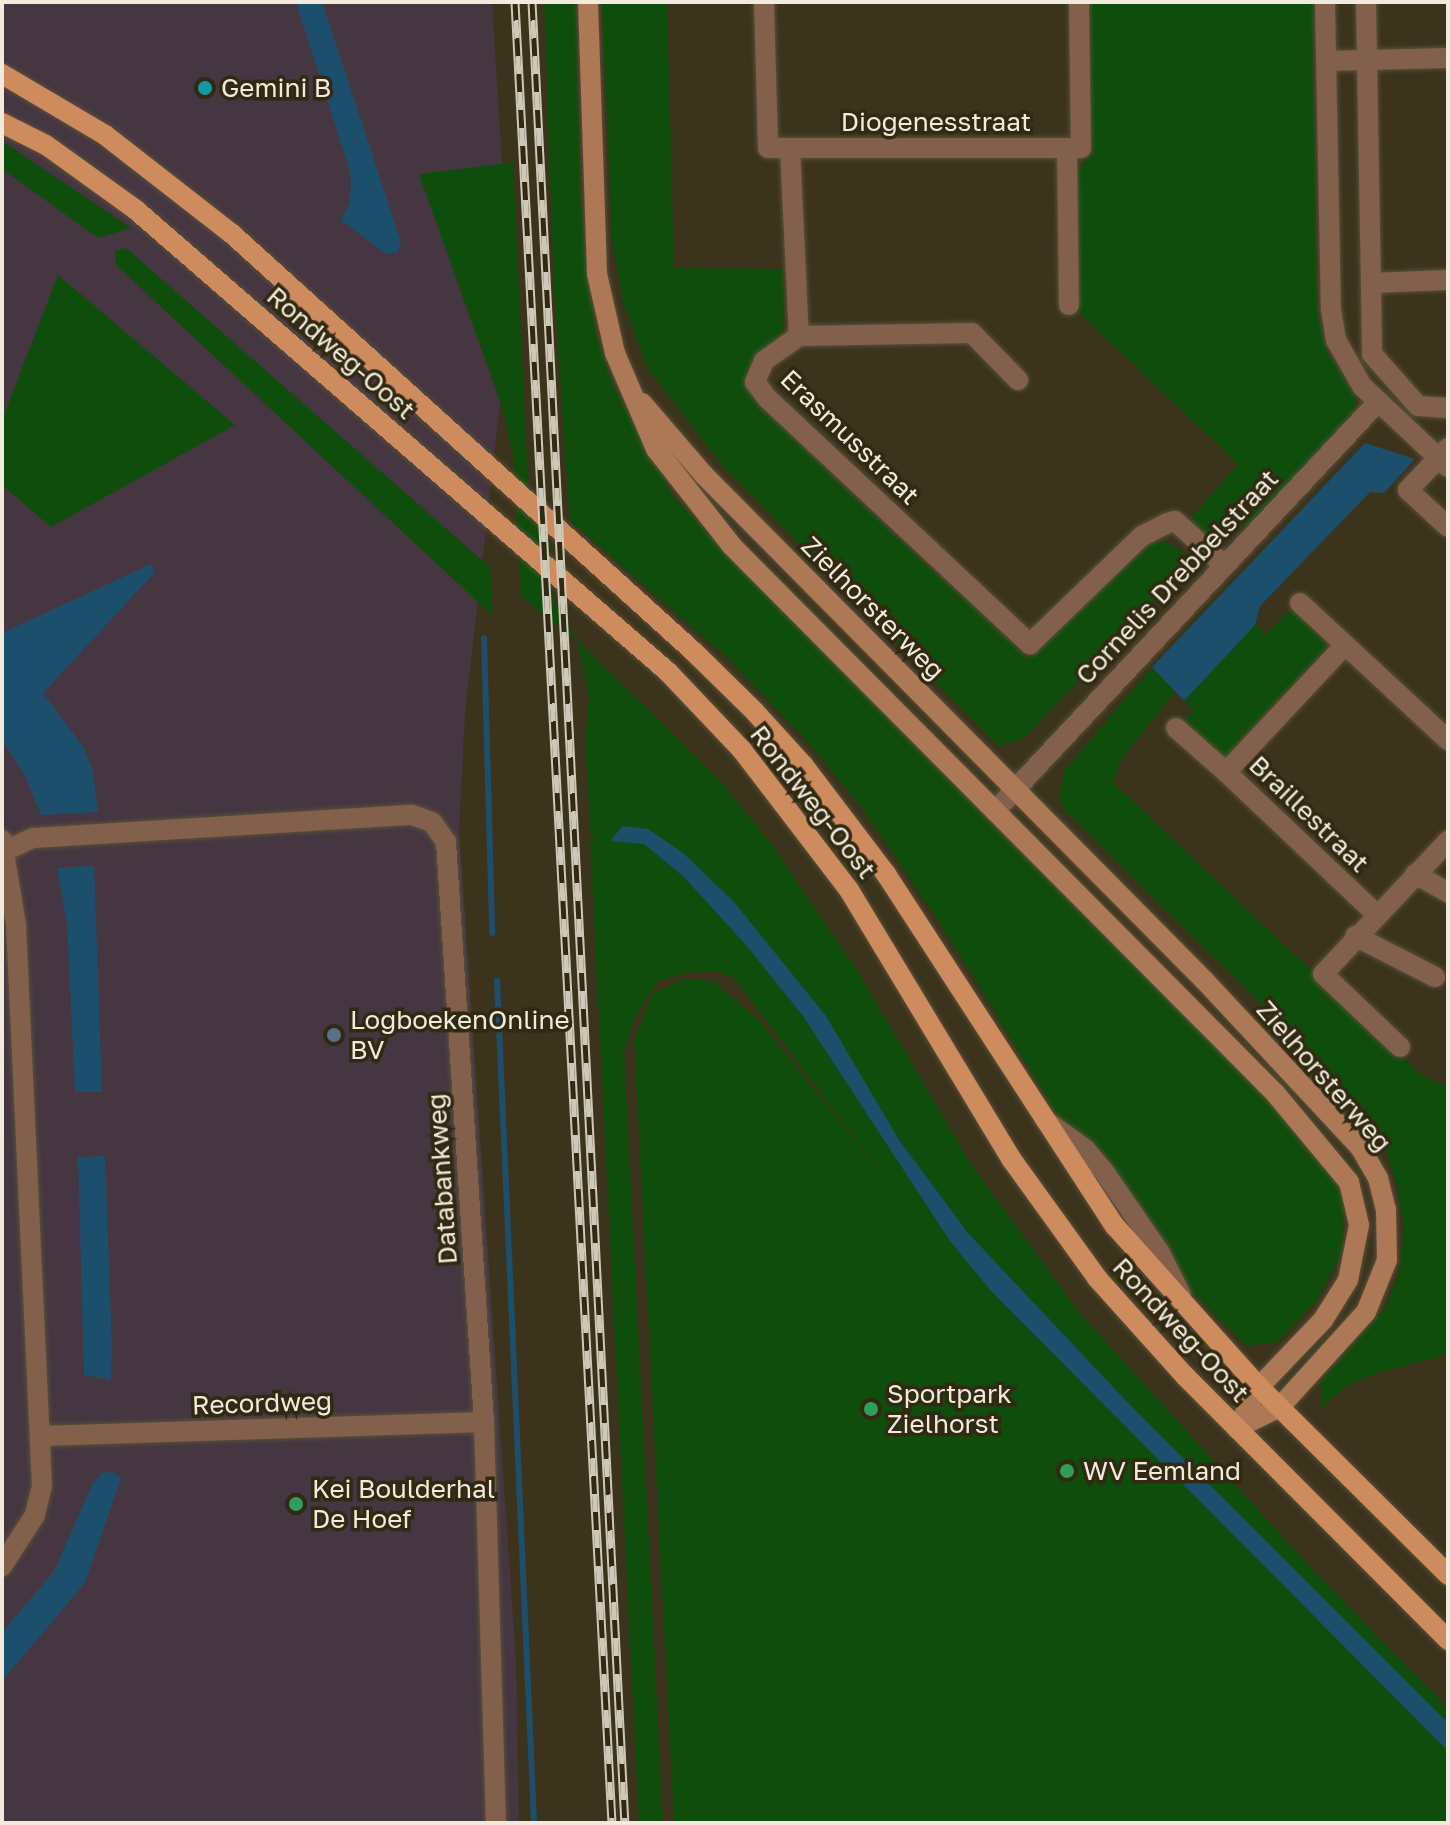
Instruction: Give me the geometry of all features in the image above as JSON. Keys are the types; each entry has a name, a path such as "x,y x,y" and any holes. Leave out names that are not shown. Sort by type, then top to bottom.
{"main road":[{"name":"Zielhorsterweg","path":"588,2 597,274 615,353 656,449 707,518 1275,1093 1349,1182 1359,1225 1348,1280 1323,1320 1259,1387 1237,1428"},
{"name":"Rondweg-Oost","path":"2,74 105,135 231,233 744,702 804,766 877,862 1040,1117 1115,1226 1259,1387 1448,1575"},
{"name":"Rondweg-Oost","path":"2,123 46,145 136,210 668,672 742,750 849,890 1012,1160 1068,1240 1132,1317 1237,1428 1448,1640"},
{"name":"Zielhorsterweg","path":"631,391 704,475 1016,789 1360,1147 1378,1178 1388,1238 1377,1289 1351,1333 1280,1407 1237,1428"}],"street":[{"path":"764,2 768,148 790,148"},
{"path":"1069,305 1079,2"},
{"path":"1325,2 1331,309 1347,365 1377,403 1445,458 1408,490 1448,527"},
{"path":"1366,2 1371,283 1376,362 1418,406 1448,408"},
{"path":"1326,61 1448,58"},
{"name":"Diogenesstraat","path":"790,148 1074,148"},
{"name":"Erasmusstraat","path":"790,148 799,336 764,361 755,382 1030,644 1142,536 1167,523 1175,521 1223,564"},
{"path":"1371,283 1448,280"},
{"path":"799,336 972,333 1018,380"},
{"name":"Cornelis Drebbelstraat","path":"995,811 1377,403"},
{"path":"1300,603 1448,740"},
{"name":"Braillestraat","path":"1345,645 1226,772 1376,914"},
{"path":"1176,728 1226,772"},
{"name":"Databankweg","path":"4,845 33,838 412,815 432,822 446,842 484,1422 496,1823"},
{"path":"1400,1047 1323,974 1355,936 1448,841"},
{"path":"2,1566 35,1515 42,1486 16,925 4,845"},
{"path":"1415,874 1448,892"},
{"path":"1355,936 1435,977"},
{"name":"Recordweg","path":"42,1436 484,1422"}],"shaded area":[{"path":"2,2 492,2 511,306 465,714 459,832 516,1660 519,1823 2,1823"}],"green space":[{"path":"544,2 576,2 581,209 596,334 613,383 673,496 1275,1102 1330,1168 1344,1201 1342,1253 1317,1300 1278,1342 1247,1346 1159,1260 1105,1194 949,937 863,809 801,734 723,654 570,521 554,291"},
{"path":"602,2 667,2 674,268 783,269 784,329 745,374 745,385 838,482 1029,659 1141,546 1166,541 1185,554 1190,564 1023,739 998,746 722,465 648,369 623,302 612,239"},
{"path":"1088,2 1313,2 1317,312 1329,355 1355,394 1355,413 1258,516 1230,536 1210,536 1190,519 1238,464 1079,313 1075,174 1091,153"},
{"path":"2,141 131,228 98,238 2,169"},
{"path":"513,162 528,484 550,544 553,600 577,640 521,597 514,462 504,413 419,174"},
{"path":"126,248 490,567 493,616 116,265 115,251"},
{"path":"58,275 235,425 51,527 2,485 2,420"},
{"path":"1296,603 1335,639 1222,760 1181,724 1194,710 1184,701 1255,625 1266,634"},
{"name":"Sportpark Zielhorst","path":"577,640 719,779 772,845 859,973 971,1164 1079,1312 1311,1568 1448,1708 1448,1723 1132,1407 968,1233 683,853 626,839 644,844 684,877 746,945 803,1016 950,1241 991,1291 1448,1751 1448,1823 674,1823 634,1040 653,993 683,979 713,981 759,1020 881,1173 735,979 718,971 697,971 659,980 637,1013 624,1051 663,1823 639,1823 590,839 599,842 591,837 585,741 589,697"},
{"path":"1152,667 1175,692 1123,757 1113,782 1418,1072 1448,1088 1448,1354 1371,1375 1345,1387 1322,1408 1320,1382 1386,1307 1400,1269 1404,1228 1397,1185 1382,1141 1324,1066 1064,810 1059,794 1065,770"}],"water":[{"path":"296,2 322,2 401,242 397,253 386,254 341,220 350,203 351,175"},
{"path":"1365,443 1415,459 1384,493 1370,492 1260,606 1255,625 1184,701 1152,667"},
{"path":"151,564 155,572 43,693 84,748 93,772 98,812 41,815 25,776 2,740 2,633"},
{"path":"622,826 648,829 683,853 734,902 826,1016 899,1140 968,1233 1132,1407 1448,1723 1448,1751 991,1291 950,1241 803,1016 746,945 684,877 644,844 611,841"},
{"path":"94,865 102,1092 75,1092 67,923 57,868"},
{"path":"105,1156 111,1380 84,1375 78,1157"},
{"path":"112,1472 121,1478 85,1583 2,1681 2,1632 54,1571 92,1485 101,1473"}],"waterway":[{"path":"484,638 492,933"},
{"path":"497,981 534,1823"}],"railway":[{"path":"515,2 612,1823"},
{"path":"532,2 625,1823"}],"place":[{"name":"Gemini B","path":"205,88"},
{"name":"LogboekenOnline BV","path":"334,1035"},
{"name":"Sportpark Zielhorst","path":"871,1409"},
{"name":"WV Eemland","path":"1067,1471"},
{"name":"Kei Boulderhal De Hoef","path":"296,1504"}]}
